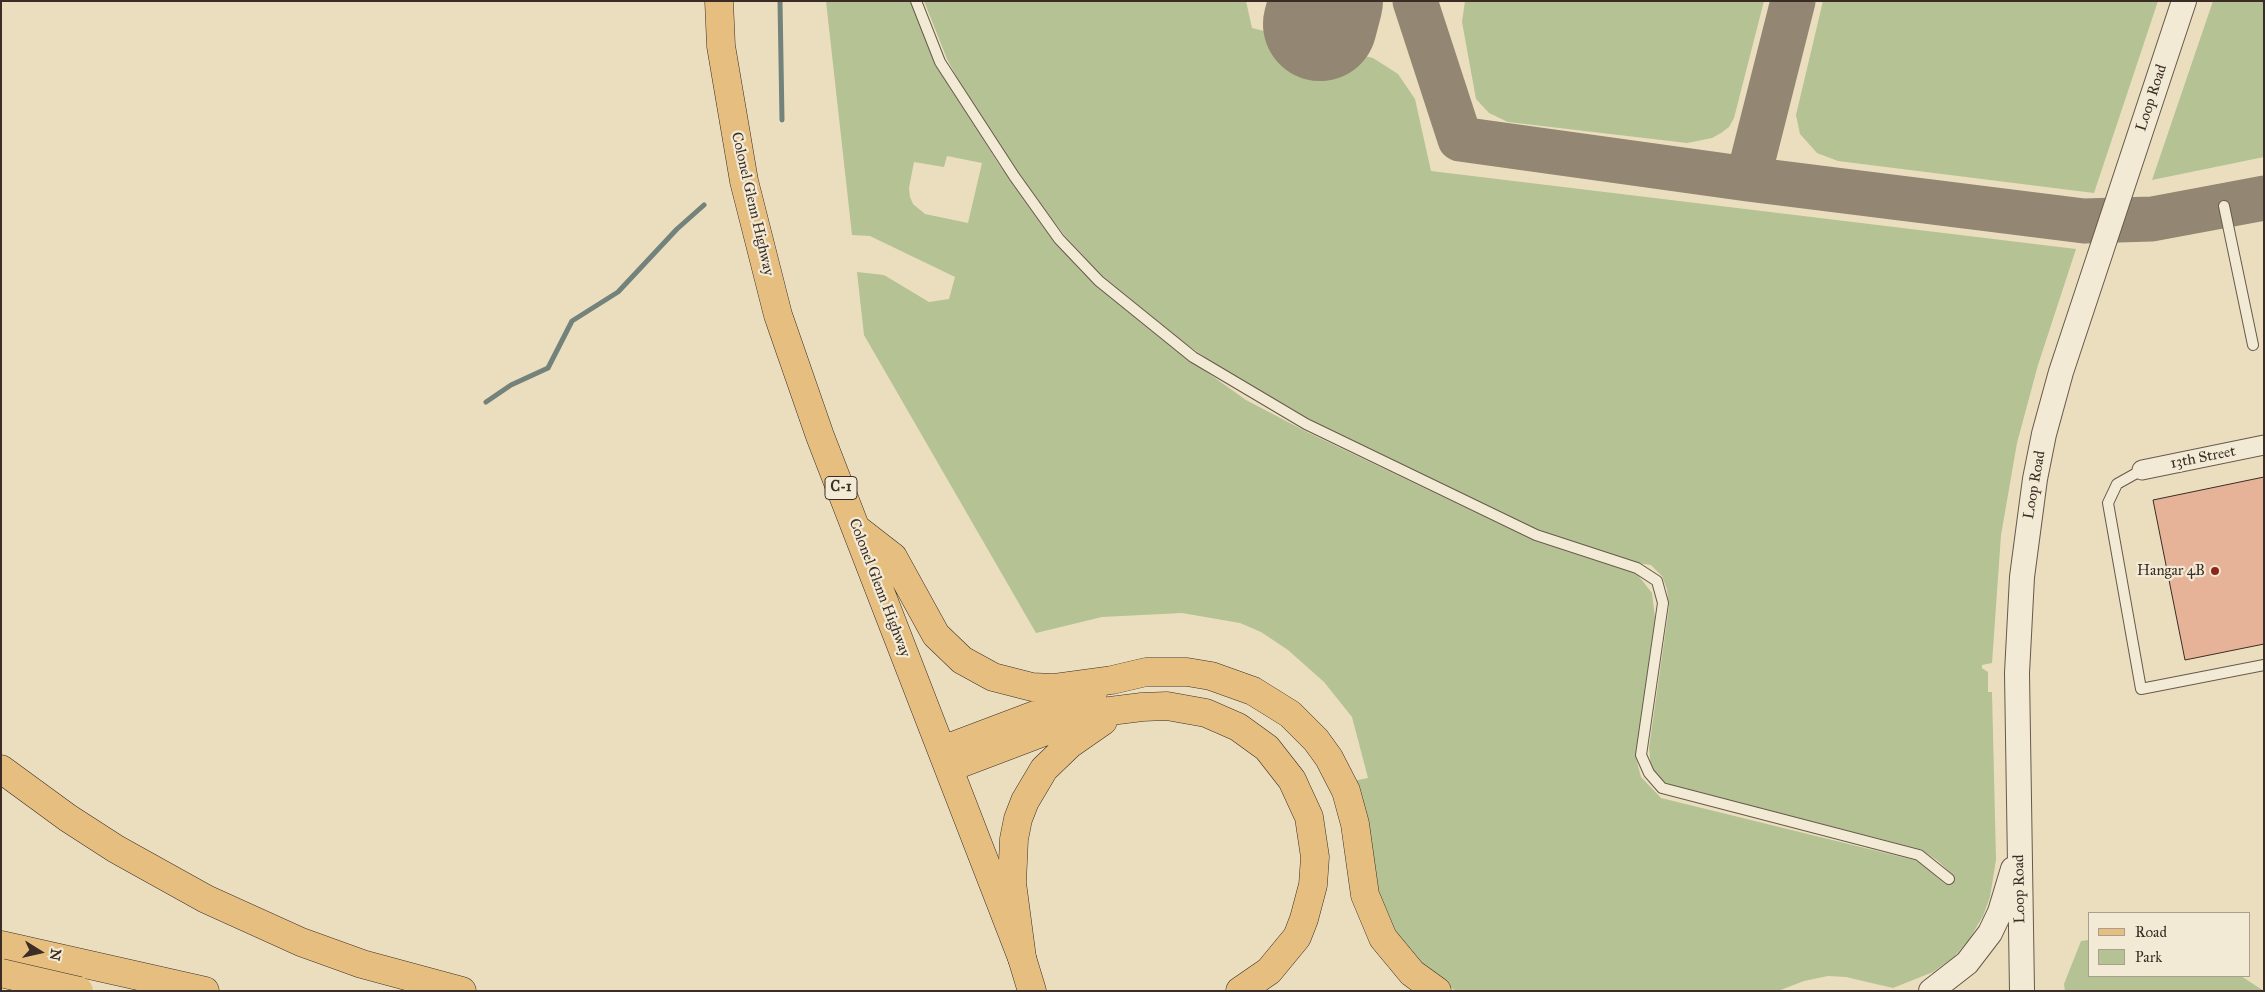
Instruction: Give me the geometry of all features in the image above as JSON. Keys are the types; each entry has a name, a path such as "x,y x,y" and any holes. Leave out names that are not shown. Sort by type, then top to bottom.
{"main road":[{"name":"Colonel Glenn Highway","path":"719,1 721,46 730,102 754,228 778,316 798,374 1022,958 1032,991"},
{"path":"857,529 893,557 936,635 962,660 977,670 1011,684 1053,688 1112,680 1163,670 1211,676 1253,691 1270,700 1301,724 1329,758 1346,791 1355,824 1362,882 1372,917 1383,938 1412,973 1437,991"},
{"path":"945,759 1103,690 1112,680"},
{"path":"945,759 1094,713 1167,706 1190,709 1222,720 1238,727 1267,748 1292,780 1302,799 1313,836 1315,856 1313,885 1304,919 1296,937 1284,954 1268,971 1240,991"},
{"path":"1022,958 1011,861 1014,839 1025,801 1044,770 1057,756 1117,712"},
{"path":"1,769 68,818 116,849 206,899 262,926 353,961 412,979 462,991"},
{"path":"1,945 205,991"},
{"path":"1,971 14,991"},
{"path":"1,971 79,991"}],"street":[{"name":"Loop Road","path":"2022,991 2018,628 2024,558 2035,479 2044,434 2061,372 2184,1"},
{"name":"13th Street","path":"2142,470 2264,445"},
{"path":"1931,991 1967,962 1990,933 2000,912 2020,846"}],"lane":[{"path":"916,1 940,62 1014,176 1060,239 1099,281 1193,356 1306,424 1536,534 1638,568 1657,581 1663,603 1641,755 1649,773 1662,788 1920,854 1949,879"},
{"path":"2224,206 2254,345"},
{"path":"2142,470 2117,484 2108,503 2141,689 2264,665"}],"green space":[{"path":"826,1 910,1 938,66 998,163 1055,240 1110,295 1173,348 1246,400 1309,433 1535,541 1637,574 1652,593 1655,618 1636,758 1641,777 1661,798 1918,861 1945,884 1951,882 1952,874 1938,861 1920,849 1666,784 1657,778 1651,770 1649,748 1669,607 1667,589 1662,576 1651,565 1629,562 1549,536 1306,419 1247,386 1183,342 1101,275 1065,236 1017,174 979,119 947,59 924,1 1246,1 1252,28 1373,58 1398,74 1415,99 1431,171 2076,249 2038,365 2017,443 2001,535 1992,663 1982,665 1982,668 1988,672 1988,692 1992,692 1996,860 1990,897 1983,916 1970,938 1954,957 1933,972 1893,988 1846,977 1828,976 1804,981 1778,991 1456,991 1441,981 1402,947 1376,898 1353,781 1368,778 1352,717 1324,682 1288,650 1261,632 1240,623 1182,613 1102,617 1036,633 864,335 857,272 884,275 929,302 949,299 955,277 870,236 852,235","holes":["947,156 982,163 968,223 925,214 913,204 909,188 914,162 944,167"]},
{"path":"1465,1 1764,1 1734,118 1729,127 1712,138 1687,143 1508,122 1489,113 1476,99 1462,22"},
{"path":"1823,1 2158,1 2094,193 1838,161 1817,153 1800,134 1796,115"},
{"path":"2213,1 2264,1 2264,157 2152,180"},
{"path":"2088,940 2088,977 2243,977 2264,991 2065,991 2064,984 2081,941"}],"building":[{"name":"Hangar 4B","path":"2264,477 2264,644 2185,660 2153,500"}],"waterway":[{"path":"780,1 782,120"},
{"path":"486,402 511,385 548,368 572,321 618,292 677,229 704,205"}],"taxiway":[{"path":"1415,1 1460,139 1748,179 2084,221 2152,219 2264,198"},
{"path":"1748,179 1793,1"}],"runway":[{"path":"1320,24 1326,1"}],"place":[{"name":"Hangar 4B","path":"2215,571"}]}
